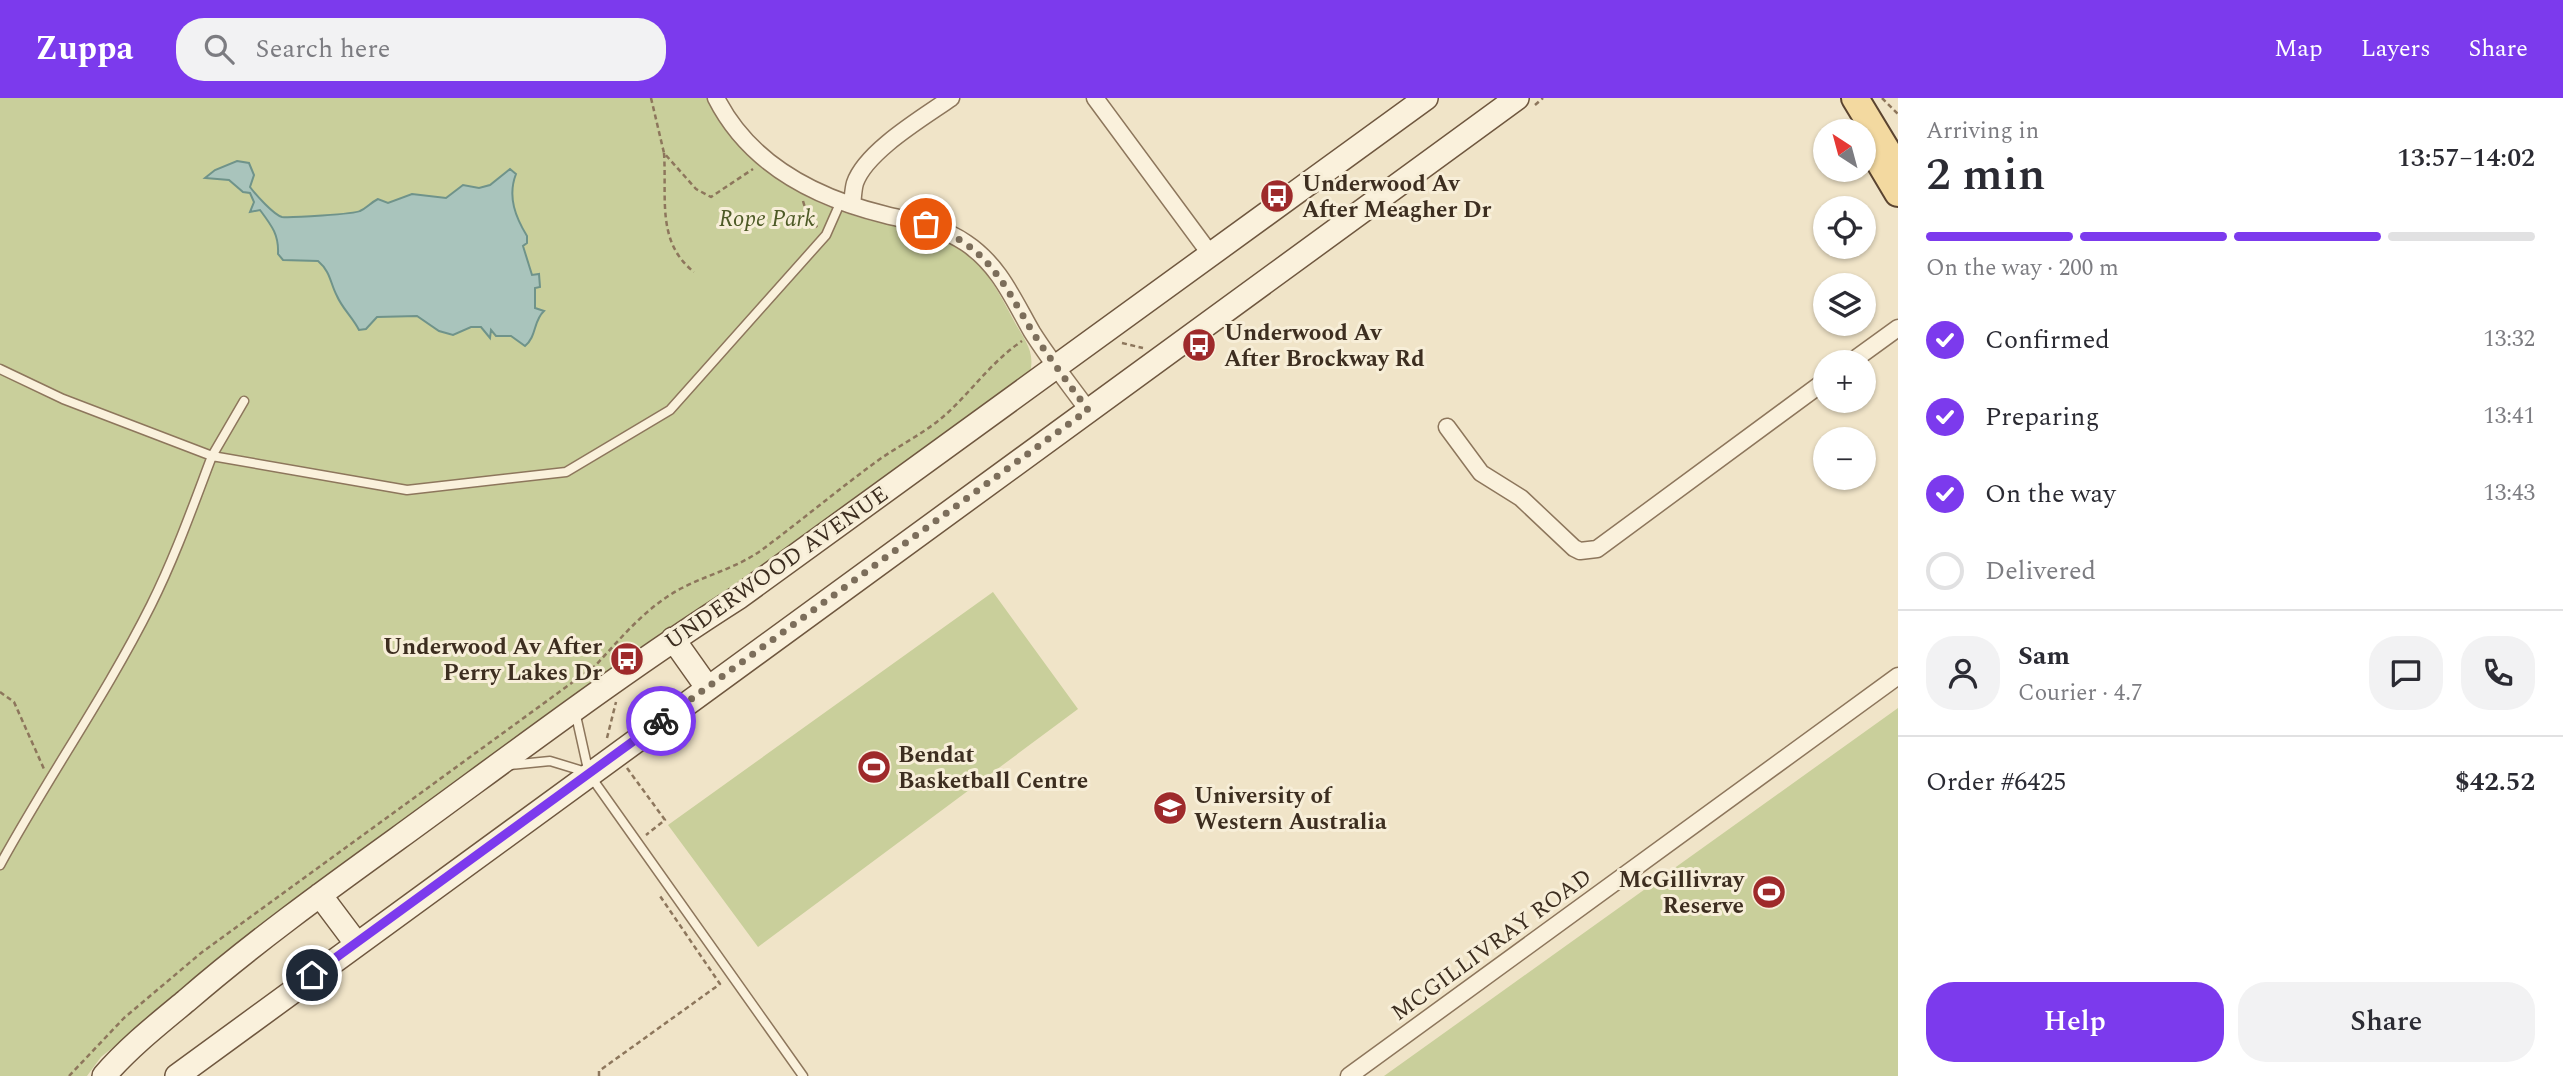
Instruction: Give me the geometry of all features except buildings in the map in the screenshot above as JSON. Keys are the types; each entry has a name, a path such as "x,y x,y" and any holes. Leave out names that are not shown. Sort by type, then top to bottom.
{"main road":[{"name":"UNDERWOOD AVENUE","path":"104,1076 132,1047 209,981 320,895 673,639 739,597 1426,98"},
{"path":"177,1076 1517,98"},
{"path":"1838,98 1852,119"},
{"path":"1854,98 1898,169"},
{"path":"1876,157 1898,193"},
{"path":"673,639 707,687"},
{"path":"320,895 356,943"}],"street":[{"path":"716,98 735,132 765,161 801,184 847,203 926,224 967,243 999,274 1033,333 1088,410"},
{"path":"847,203 864,168 898,136 951,98"},
{"path":"1095,98 1211,255"},
{"path":"1868,350 1898,328"},
{"path":"1447,427 1481,473 1521,498 1574,548 1589,552 1597,549 1813,390"},
{"name":"MCGILLIVRAY ROAD","path":"1349,1076 1898,676"}],"lane":[{"path":"0,369 63,399 212,456 407,490 566,472 670,410 826,235 847,203"},
{"path":"0,865 104,692 150,607 174,558 212,456 244,401"},
{"path":"575,709 589,774 803,1076"},
{"path":"494,768 526,761 550,761 589,774"}],"path":[{"path":"651,98 664,153 667,212 665,226 671,246 681,262 694,272"},
{"path":"1882,98 1898,114"},
{"path":"664,153 696,189 711,197 765,161"},
{"path":"801,184 800,192 808,217 826,235"},
{"path":"69,1076 124,1018 218,940 595,666 633,625 664,600 683,588 733,569 750,558 868,468 937,422 984,371 1033,333"},
{"path":"1098,337 1166,353"},
{"path":"0,692 14,702 41,767 53,774"},
{"path":"611,693 616,700 616,708 606,733 613,747"},
{"path":"625,765 665,820 638,841"},
{"path":"598,1076 599,1071 720,984 659,894"}],"green space":[{"name":"Rope Park","path":"0,98 711,98 721,120 751,158 791,188 836,209 932,234 965,251 989,277 1024,338 1030,350 1030,372 162,1008 101,1057 87,1076 0,1076"},
{"name":"Bendat Basketball Centre","path":"993,592 1078,709 758,947 668,825"},
{"name":"McGillivray Reserve","path":"1898,708 1898,1076 1384,1076"}],"water":[{"path":"237,161 249,163 254,175 250,187 270,209 282,217 356,212 378,199 388,203 412,194 446,198 463,185 479,188 490,185 510,169 516,174 512,191 514,207 527,236 527,243 523,246 532,275 539,274 540,287 535,288 535,308 544,311 529,342 525,346 511,336 496,336 491,330 490,338 481,327 471,327 453,335 439,331 417,316 377,317 366,329 359,330 318,261 283,260 278,254 276,236 268,221 260,210 250,212 254,202 250,193 243,192 229,180 205,178 215,170"}],"way so far":[{"path":"661,721 1088,410 1033,333 999,274 984,256 949,232 926,224"}],"place":[{"name":"Underwood Av After Meagher Dr","path":"1277,196"},
{"name":"Underwood Av After Brockway Rd","path":"1199,345"},
{"name":"Underwood Av After Perry Lakes Dr","path":"627,659"},
{"name":"Bendat Basketball Centre","path":"874,767"},
{"name":"University of Western Australia","path":"1170,808"},
{"name":"McGillivray Reserve","path":"1769,892"}],"route":[{"path":"312,975 661,721"}]}
